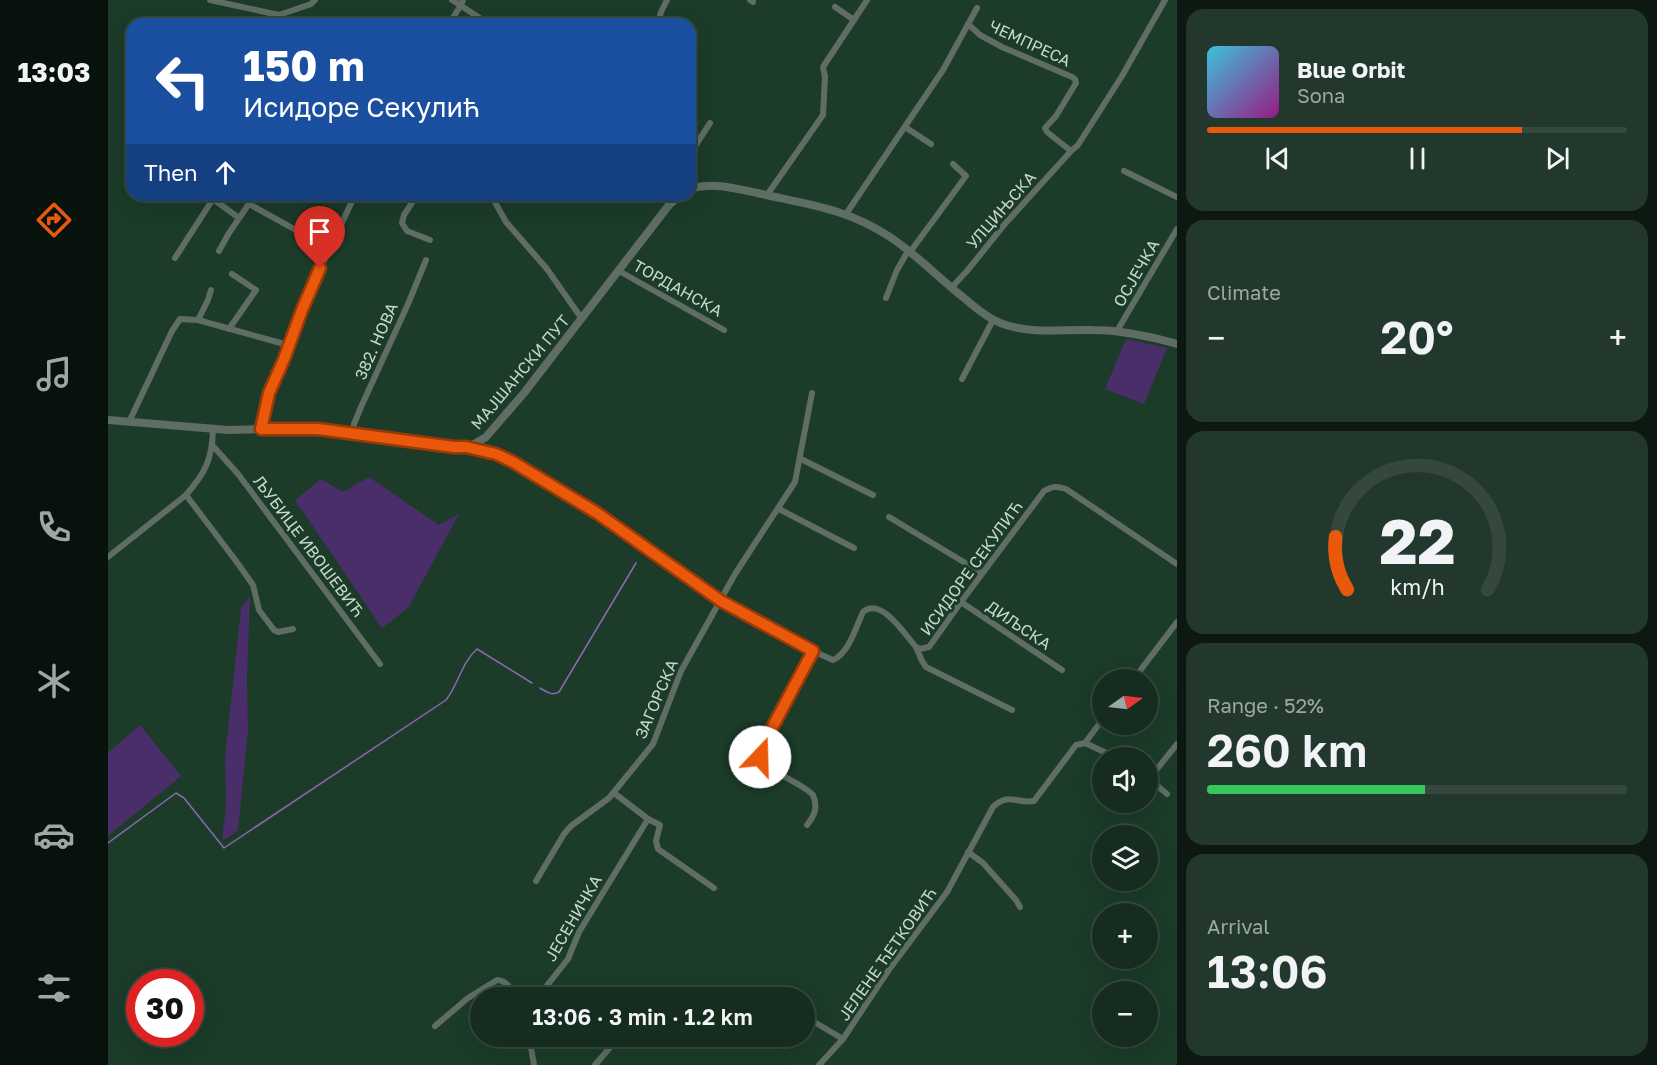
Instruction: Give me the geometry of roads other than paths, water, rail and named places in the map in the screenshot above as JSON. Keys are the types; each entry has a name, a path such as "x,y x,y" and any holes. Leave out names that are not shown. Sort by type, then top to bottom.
{"street":[{"path":"210,0 279,15 311,4 315,0"},
{"path":"452,0 462,3 481,18"},
{"path":"660,18 667,0"},
{"path":"767,195 823,115 824,67 867,0"},
{"name":"УЛЦИЊСКА","path":"951,288 1004,225 1078,145 1122,76 1165,0"},
{"path":"453,18 462,3"},
{"path":"835,7 854,20"},
{"path":"846,214 944,70 977,8"},
{"name":"ЧЕМПРЕСА","path":"968,24 980,35 1002,47 1075,79 1075,88 1045,128 1071,151"},
{"path":"696,145 710,123"},
{"path":"905,128 931,144"},
{"path":"886,298 897,270 909,251 966,176 953,164"},
{"path":"1124,171 1177,197"},
{"path":"696,188 717,186 826,207 846,214 890,237 993,320 1015,328 1117,331 1141,334 1177,344"},
{"path":"175,258 212,201"},
{"path":"216,201 239,218"},
{"path":"219,251 251,201"},
{"path":"261,429 269,393 311,287 352,201"},
{"path":"413,201 404,215 402,223 406,231 430,240"},
{"path":"495,201 507,222 547,269 582,319"},
{"name":"МАЈШАНСКИ ПУТ","path":"108,420 213,430 318,429 454,447 477,444 486,437 524,393 673,201"},
{"path":"249,204 330,249"},
{"name":"ОСЈЕЧКА","path":"1117,331 1177,229"},
{"name":"382. НОВА","path":"352,434 361,407 426,260"},
{"name":"ТОРДАНСКА","path":"619,271 724,330"},
{"path":"230,329 256,290 232,274"},
{"path":"198,320 211,290"},
{"path":"129,422 172,331 180,319 198,320 288,345"},
{"path":"962,379 993,320"},
{"name":"ЗАГОРСКА","path":"536,881 564,834 614,793 653,744 681,671 735,574 795,483 812,393"},
{"path":"108,557 186,495 206,468 213,446 213,430"},
{"name":"ЉУБИЦЕ ИВОШЕВИЋ","path":"213,446 238,474 380,664"},
{"name":"ИСИДОРЕ СЕКУЛИЋ","path":"466,447 496,454 532,472 597,513 721,601 829,659 837,658 847,645 867,608 881,610 893,620 916,647 920,649 929,647 1044,491 1053,486 1066,489 1177,564"},
{"path":"801,459 873,495"},
{"path":"186,495 253,585 260,610 274,630 278,632 294,629"},
{"path":"779,509 854,548"},
{"path":"889,517 982,573"},
{"name":"ДИЉСКА","path":"961,602 1062,670"},
{"path":"1142,669 1177,622"},
{"path":"916,647 926,667 1012,710"},
{"path":"807,825 814,817 816,810 813,795 802,785 765,766 760,757 763,745 813,651"},
{"name":"ЈЕЛЕНЕ ЋЕТКОВИЋ","path":"819,1065 843,1039 888,971 947,892 993,807 1002,799 1034,801 1076,745 1085,743 1092,734"},
{"path":"1085,743 1094,747"},
{"path":"1158,766 1177,744"},
{"path":"1158,786 1167,794"},
{"path":"614,793 648,819 660,825 656,841 658,849 714,888"},
{"name":"ЈЕСЕНИЧКА","path":"546,987 568,959 579,932 648,819"},
{"path":"969,852 983,863 1020,907"},
{"path":"486,987 501,980 510,987"},
{"path":"435,1026 470,997"},
{"path":"815,1022 843,1039"},
{"path":"531,1047 534,1065"},
{"path":"595,1065 611,1047"}],"waterway":[{"path":"540,688 551,694 559,692 636,563"},
{"path":"108,843 176,793 184,798 224,848 446,700 468,660 477,649 532,683"}]}
